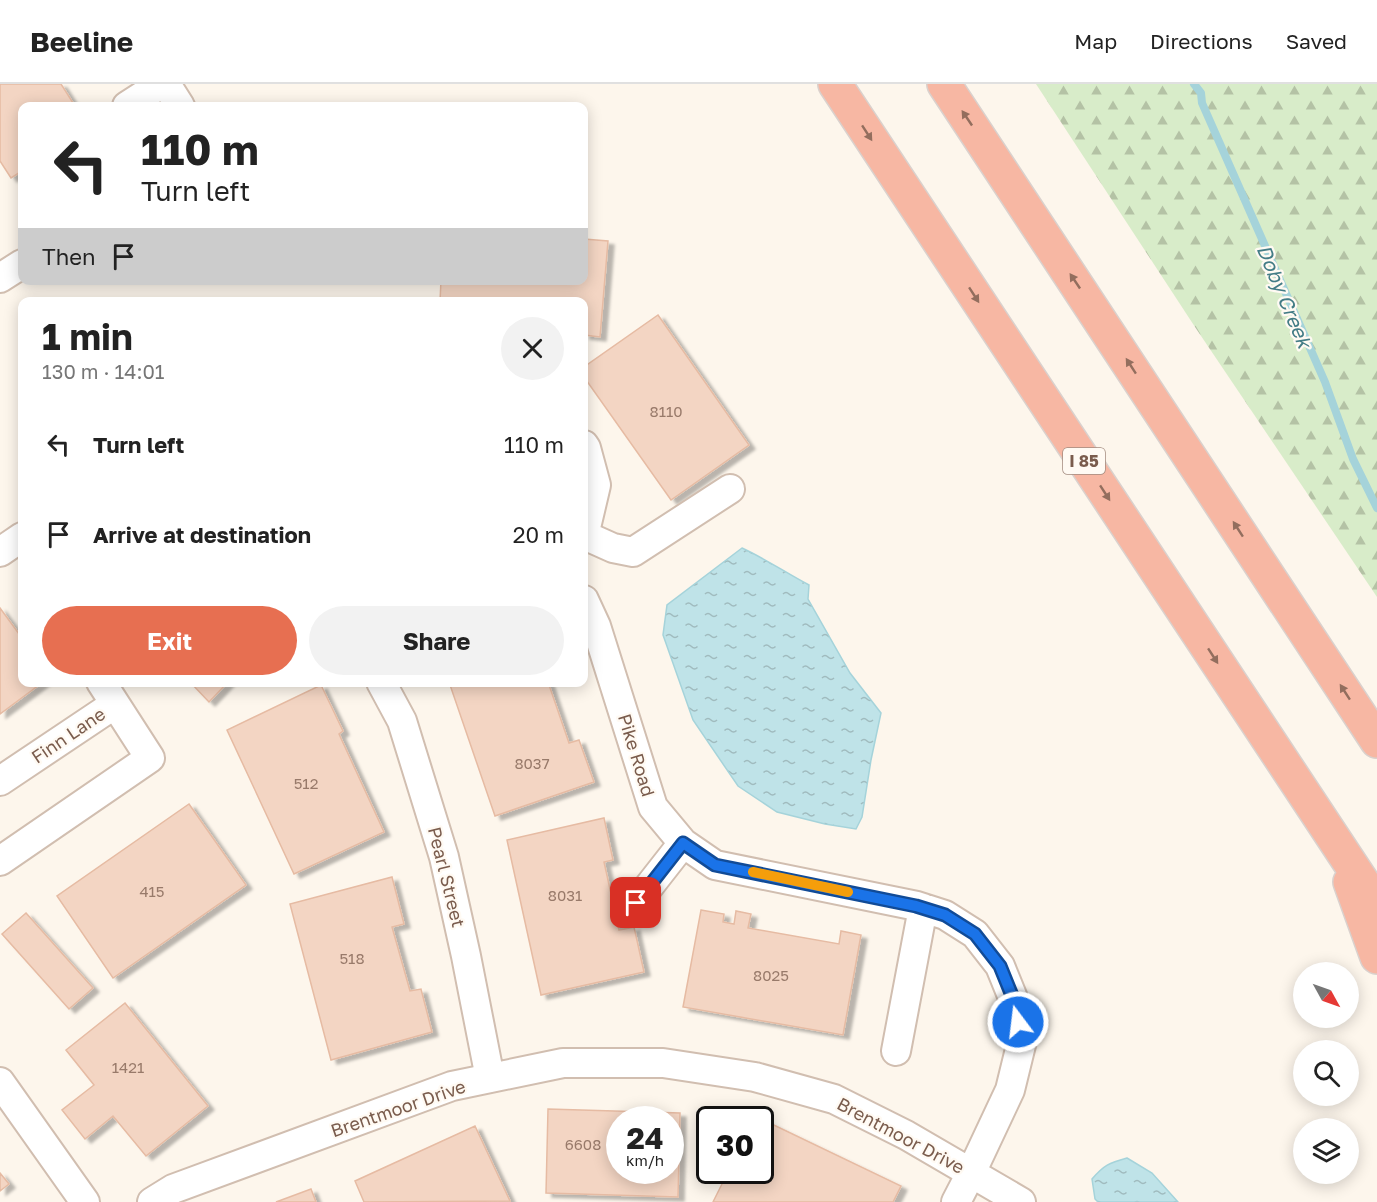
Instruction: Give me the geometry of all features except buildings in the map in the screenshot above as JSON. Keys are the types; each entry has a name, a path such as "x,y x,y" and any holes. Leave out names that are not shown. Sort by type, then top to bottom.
{"highway":[{"name":"I 85","path":"834,84 1377,904"},
{"path":"944,84 1377,741"},
{"path":"1334,838 1377,957"}],"street":[{"path":"134,102 164,84 177,102"},
{"path":"0,278 18,267"},
{"path":"588,455 596,485 588,519"},
{"path":"588,538 613,548 633,552 730,489"},
{"name":"Pike Road","path":"588,609 596,626 653,807 683,843 715,865 923,908 945,915 975,934 1000,966 1015,1003 1022,1041 1010,1090 956,1202"},
{"name":"Pearl Street","path":"384,687 402,721 444,857 490,1078"},
{"path":"0,861 150,758 108,693"},
{"name":"Finn Lane","path":"0,781 108,693"},
{"path":"636,903 683,843"},
{"path":"896,1051 923,908"},
{"name":"Brentmoor Drive","path":"152,1202 173,1189 452,1086 563,1063 663,1064 755,1077 834,1099 906,1135 1021,1202"},
{"path":"0,1082 85,1202"}],"green space":[{"path":"1036,84 1377,84 1377,597 1195,327"}],"water":[{"path":"742,548 809,585 808,599 850,673 881,713 862,817 856,829 777,812 738,786 693,720 663,635 667,605"},
{"path":"1127,1158 1152,1173 1178,1202 1098,1202 1095,1199 1092,1179 1107,1165"}],"waterway":[{"name":"Doby Creek","path":"1194,84 1201,93 1202,103 1325,382 1353,459 1377,508"}],"slow traffic":[{"path":"753,872 848,892"}],"route":[{"path":"636,903 683,843 715,865 916,906 945,915 975,934 1000,966 1015,1003 1018,1022"}]}
